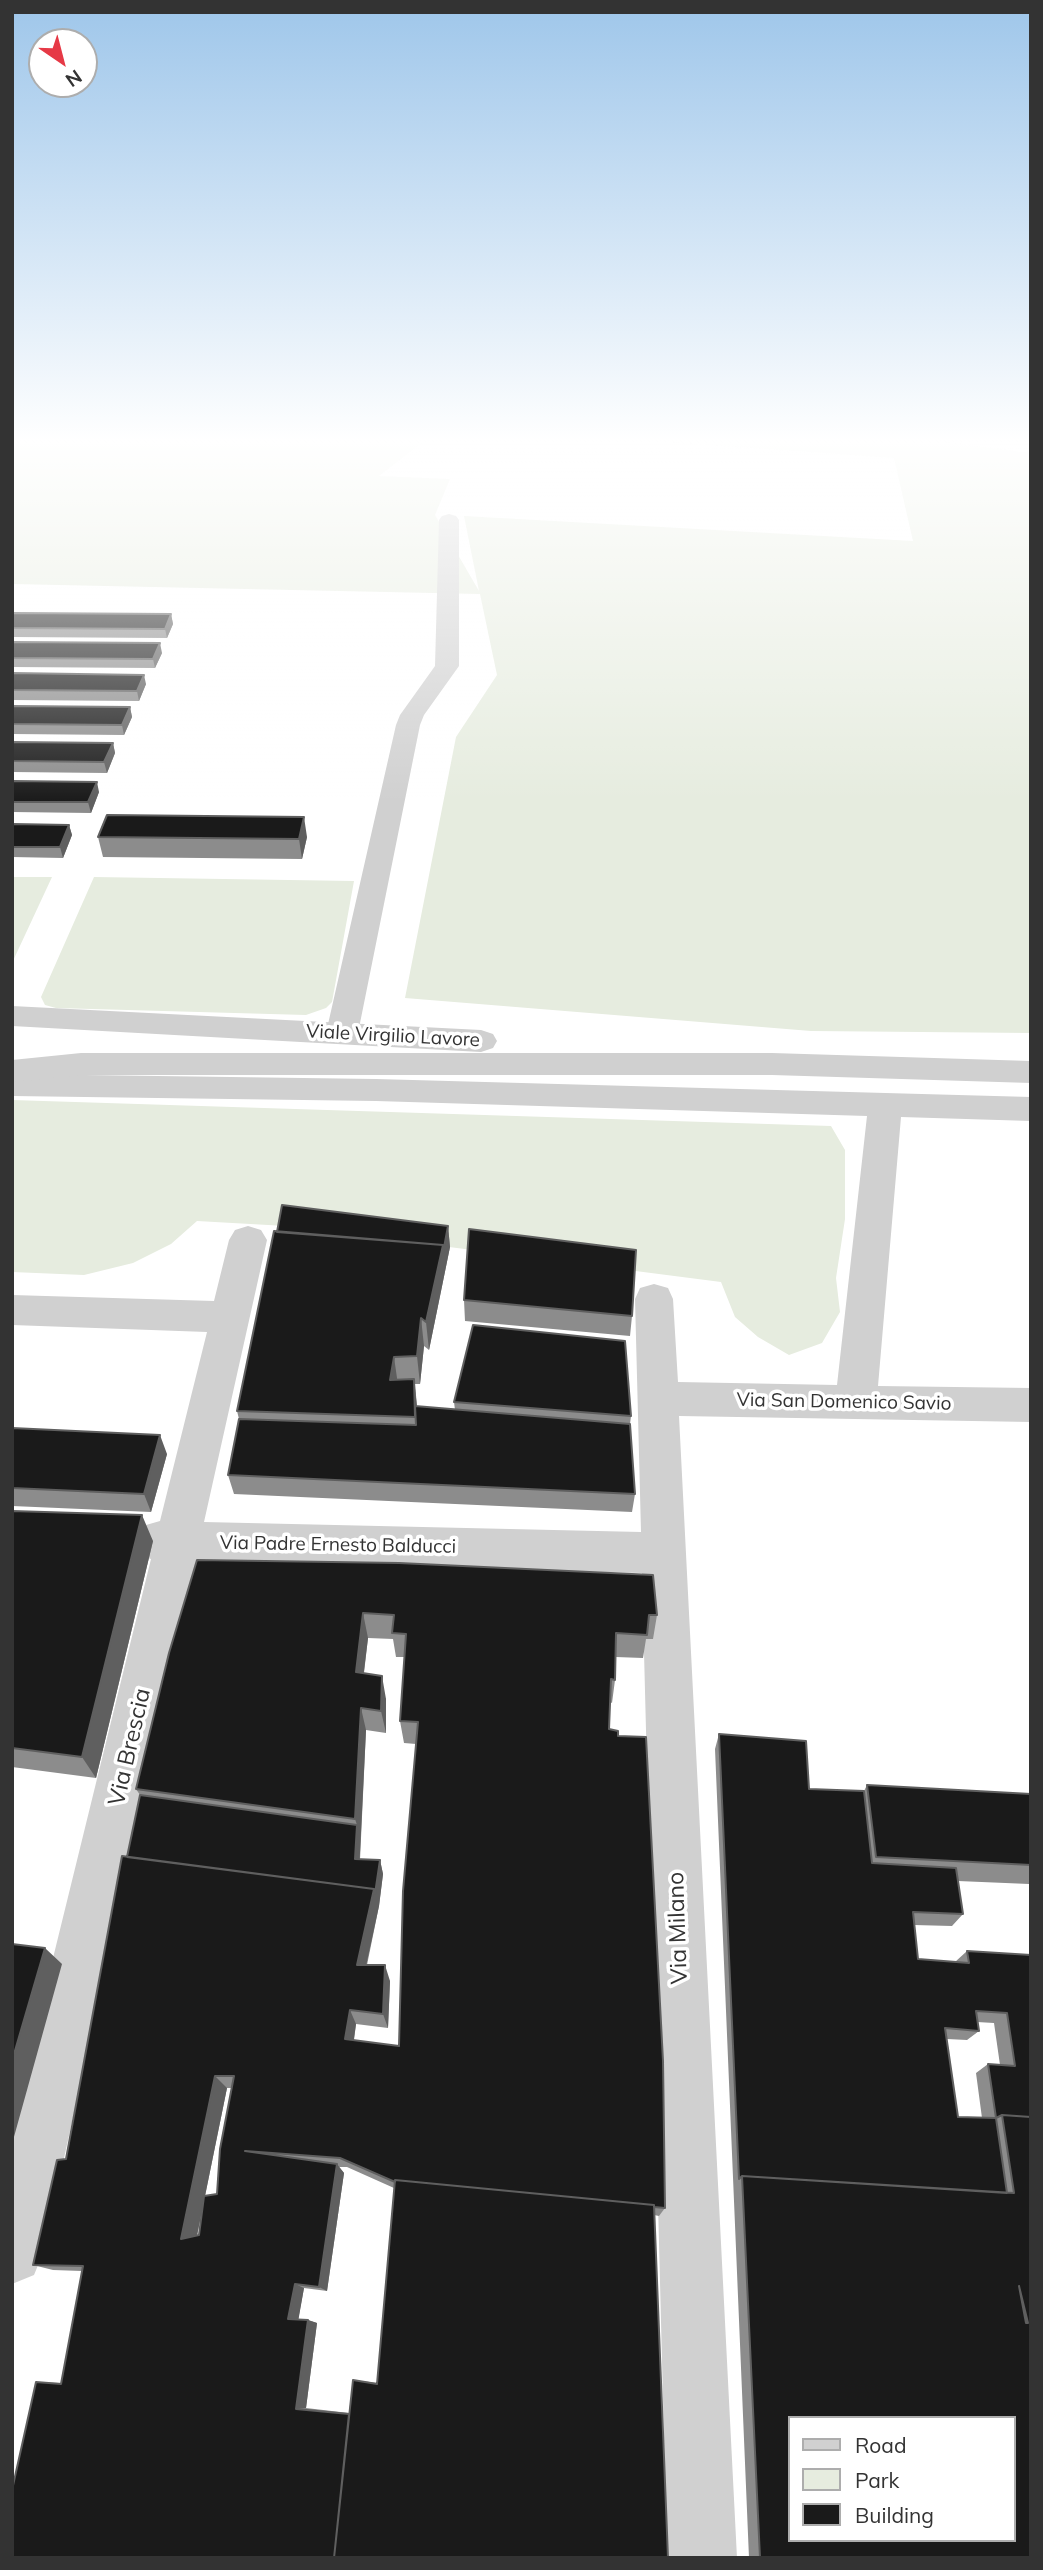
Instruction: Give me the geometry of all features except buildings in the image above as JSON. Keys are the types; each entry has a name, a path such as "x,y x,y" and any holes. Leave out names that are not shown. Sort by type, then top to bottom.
{"street":[{"path":"342,1033 408,725 412,715 447,666 448,562"},
{"name":"Viale Virgilio Lavore","path":"12,1016 531,1043 772,1064"},
{"name":"Viale Virgilio Lavore","path":"12,1071 80,1064 772,1064 1031,1072"},
{"path":"12,1086 376,1090 1031,1109"},
{"path":"856,1402 884,1105"},
{"name":"Via Brescia","path":"12,2253 248,1240"},
{"name":"Via Milano","path":"654,1299 702,2558"},
{"path":"12,1310 230,1317"},
{"name":"Via San Domenico Savio","path":"658,1399 1031,1405"},
{"name":"Via Padre Ernesto Balducci","path":"115,1539 664,1553"}],"green space":[{"path":"12,562 462,562 479,591 473,562 1031,562 1031,1033 811,1031 405,998 456,737 497,675 480,594 12,584"},
{"path":"12,877 52,877 12,963"},
{"path":"94,877 354,881 332,1002 326,1008 306,1015 56,1008 45,1005 41,997"},
{"path":"12,1100 831,1126 845,1150 845,1219 836,1278 840,1312 822,1343 789,1355 758,1337 735,1317 721,1282 286,1226 197,1221 171,1244 133,1263 84,1275 12,1272"}]}
